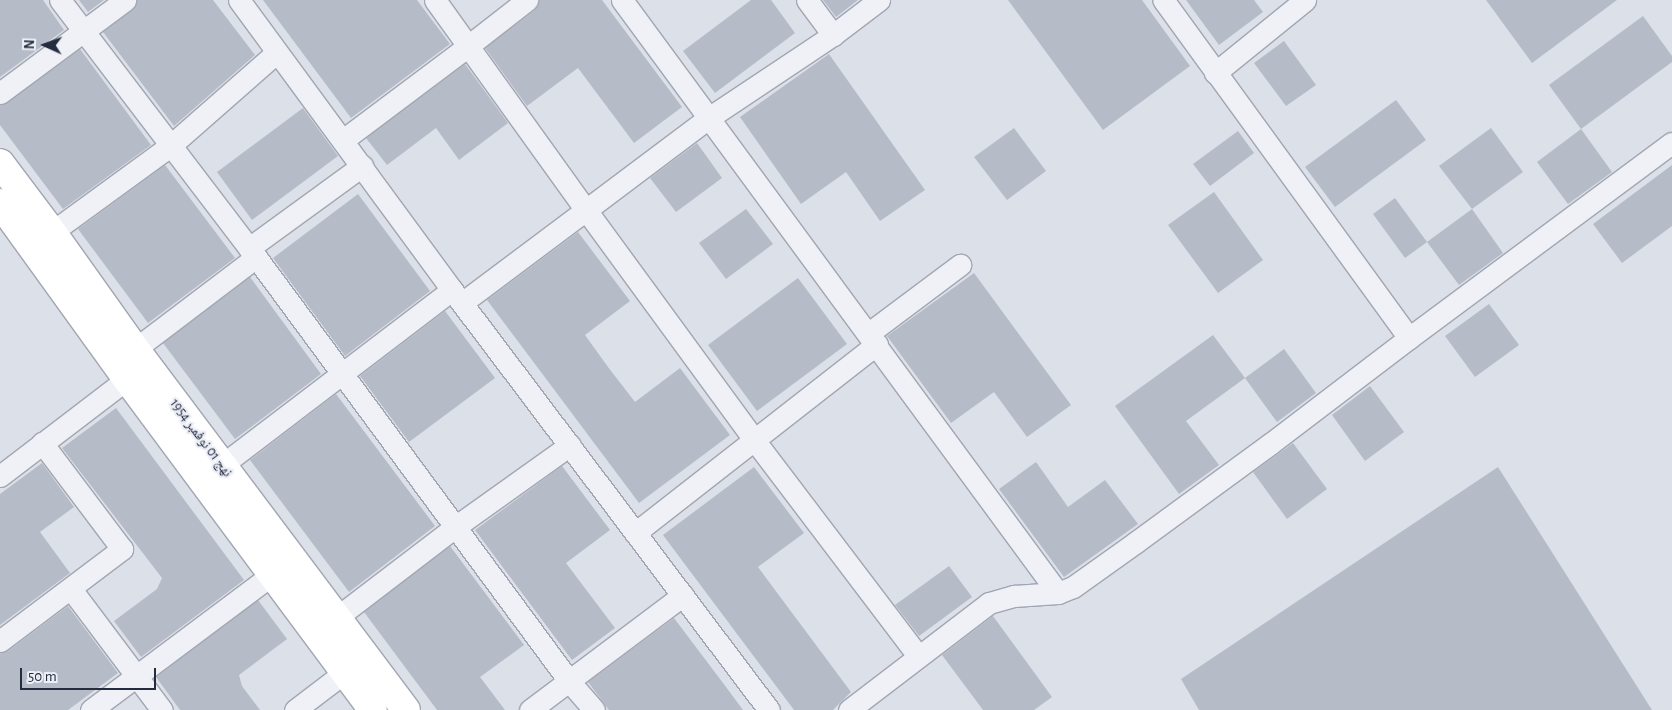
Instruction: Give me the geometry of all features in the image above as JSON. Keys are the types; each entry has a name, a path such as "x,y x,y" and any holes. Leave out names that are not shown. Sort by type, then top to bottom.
{"main road":[{"name":"نهج 01 نوفمبر 1954","path":"0,163 52,232 127,379 373,710"},
{"name":"نهج 01 نوفمبر 1954","path":"0,203 96,315 135,349 406,710"}],"street":[{"path":"60,0 252,252 569,681 594,710"},
{"path":"0,93 125,0"},
{"path":"238,0 457,296 769,710"},
{"path":"435,0 755,441 918,656"},
{"path":"343,140 527,0"},
{"path":"807,0 832,35"},
{"path":"222,465 343,374 586,210 710,117 832,35 879,0"},
{"path":"1163,0 1409,338"},
{"path":"1215,73 1305,0"},
{"path":"630,2 710,117 1058,593"},
{"path":"52,232 170,146 278,52"},
{"path":"849,710 989,604 1014,596 1058,593 1073,587 1270,444 1409,338 1672,143"},
{"path":"135,349 252,252 362,166"},
{"path":"636,532 755,441 960,265"},
{"path":"0,476 127,379"},
{"path":"0,641 122,549 42,443"},
{"path":"336,618 455,526 570,445"},
{"path":"91,710 273,574"},
{"path":"71,589 162,710"},
{"path":"530,710 683,595"},
{"path":"295,710 345,672"}],"building":[{"path":"0,0 43,0 64,30 0,77"},
{"path":"79,0 104,0 88,12"},
{"path":"137,0 213,0 255,55 174,126 103,32 132,10"},
{"path":"263,0 417,0 450,44 351,118"},
{"path":"539,0 602,0 682,107 634,143 578,68 527,106 485,48 535,10"},
{"path":"751,0 771,0 795,33 715,93 683,51"},
{"path":"823,0 858,0 836,17"},
{"path":"1008,0 1142,0 1190,66 1103,130"},
{"path":"1186,0 1254,0 1263,12 1219,45"},
{"path":"1486,0 1617,0 1532,63"},
{"path":"1643,16 1672,56 1672,62 1581,129 1549,85"},
{"path":"1284,41 1316,85 1286,106 1254,63"},
{"path":"80,49 151,145 63,209 0,125 0,105 7,103"},
{"path":"829,54 925,190 880,221 846,172 801,204 740,117"},
{"path":"465,64 508,123 459,160 436,128 387,165 366,138"},
{"path":"1396,100 1426,140 1335,207 1305,167"},
{"path":"303,108 338,156 252,220 217,172"},
{"path":"1014,128 1046,171 1007,200 974,157"},
{"path":"1491,128 1523,172 1472,209 1439,166"},
{"path":"1581,129 1612,172 1568,204 1537,162"},
{"path":"1238,131 1254,153 1210,186 1193,164"},
{"path":"697,143 722,178 676,212 650,178"},
{"path":"165,165 235,258 148,323 78,229"},
{"path":"1672,165 1672,226 1622,263 1593,224"},
{"path":"1214,192 1263,260 1218,293 1168,225"},
{"path":"358,194 430,291 345,356 273,258"},
{"path":"1395,198 1427,242 1405,258 1373,214"},
{"path":"746,209 773,244 726,279 699,243"},
{"path":"1472,209 1503,253 1459,285 1427,242"},
{"path":"578,232 630,301 585,335 608,367 635,402 680,368 730,435 639,503 487,300"},
{"path":"974,273 1071,405 1027,437 994,392 951,423 887,336"},
{"path":"250,277 321,374 235,439 163,343"},
{"path":"798,278 847,344 757,411 708,345"},
{"path":"1489,304 1519,345 1475,377 1445,336"},
{"path":"445,311 495,378 409,442 360,376"},
{"path":"1213,335 1245,378 1186,421 1219,465 1179,494 1115,406"},
{"path":"1284,349 1316,393 1277,422 1245,378"},
{"path":"1370,386 1404,432 1365,461 1332,415"},
{"path":"336,394 435,526 349,592 250,460"},
{"path":"116,408 244,580 141,657 114,621 157,589 162,578 62,448"},
{"path":"1293,443 1327,489 1287,519 1253,472"},
{"path":"1036,462 1068,507 1105,480 1138,524 1064,577 999,489"},
{"path":"42,463 74,507 40,532 70,573 0,625 0,494"},
{"path":"562,466 610,530 566,563 615,628 572,660 475,530"},
{"path":"754,467 804,533 758,567 851,692 833,710 794,710 663,535"},
{"path":"1498,467 1652,710 1199,710 1181,679"},
{"path":"450,546 524,645 480,677 505,710 437,710 364,612"},
{"path":"949,566 972,597 919,636 895,605"},
{"path":"258,600 287,639 239,675 242,686 260,710 180,710 156,677"},
{"path":"68,606 118,673 68,710 0,710 0,653 8,651"},
{"path":"993,616 1052,697 1034,710 983,710 942,655"},
{"path":"674,618 743,710 609,710 588,682"}]}
